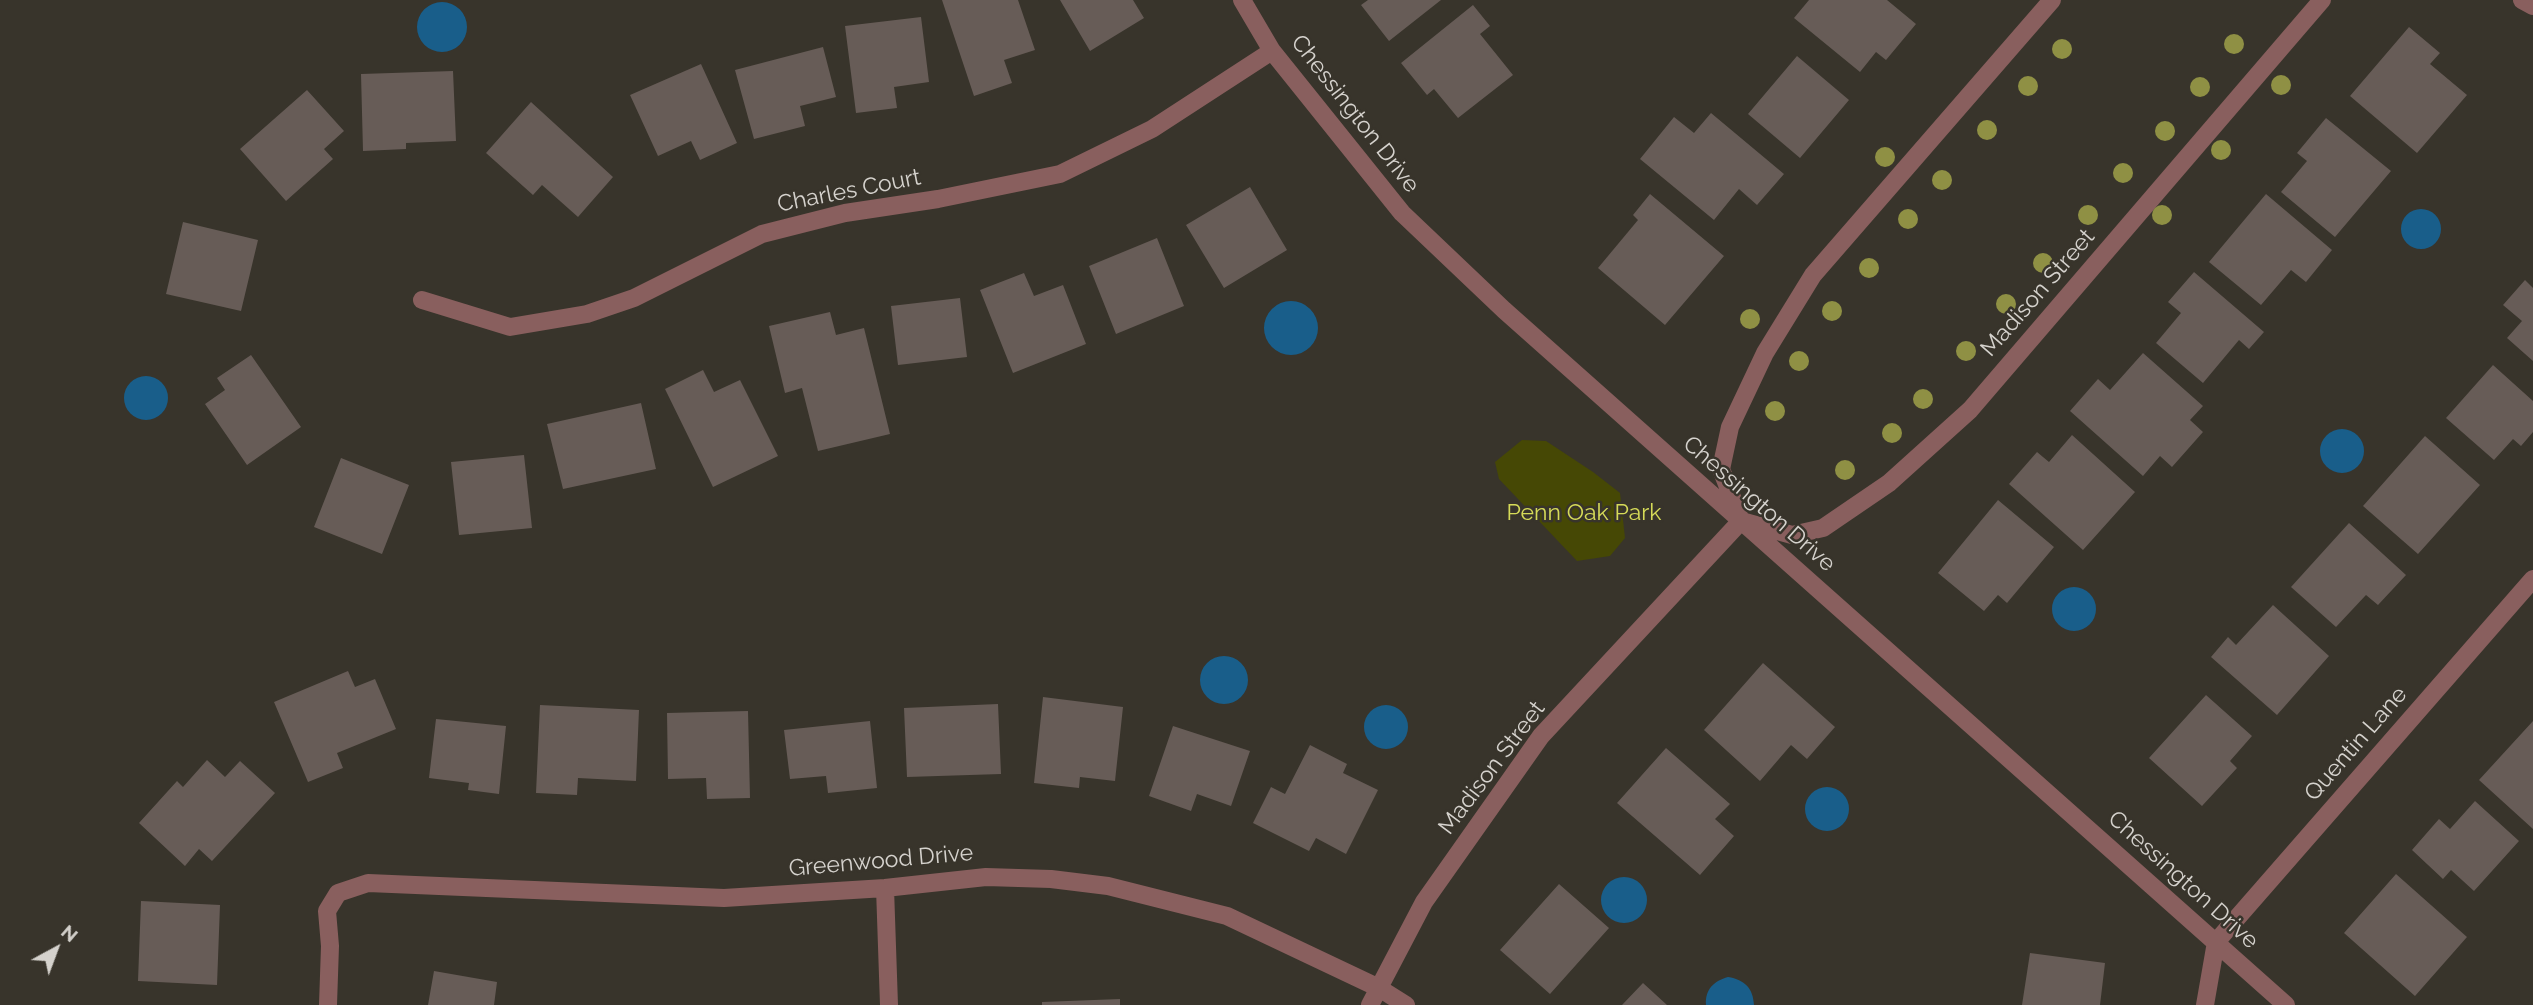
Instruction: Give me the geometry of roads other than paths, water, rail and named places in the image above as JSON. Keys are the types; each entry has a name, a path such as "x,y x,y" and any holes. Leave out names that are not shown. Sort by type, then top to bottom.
{"street":[{"name":"Chessington Drive","path":"1242,0 1272,51 1402,213 1504,310 2286,1005"},
{"path":"1741,521 1721,469 1730,427 1772,342 1813,275 2052,0"},
{"name":"Madison Street","path":"1370,1005 1424,902 1541,736 1741,521 1792,535 1803,533 1823,527 1889,484 1970,410 2322,0"},
{"path":"2522,0 2533,6"},
{"name":"Charles Court","path":"422,300 510,327 587,314 634,298 762,234 845,212 938,199 1060,174 1152,129 1272,51"},
{"name":"Quentin Lane","path":"2216,942 2533,579"},
{"name":"Greenwood Drive","path":"328,1005 330,946 327,911 338,893 368,883 724,898 885,888 986,877 1051,879 1108,886 1227,916 1379,988 1405,1005"},
{"path":"885,888 889,1005"},
{"path":"2205,1005 2216,942"}],"water":[{"path":"442,2 460,9 467,27 460,45 442,52 424,45 417,27 424,9"},
{"path":"2421,209 2435,215 2441,229 2435,243 2421,249 2407,243 2401,229 2407,215"},
{"path":"1291,301 1310,309 1318,328 1310,347 1291,355 1272,347 1264,328 1272,309"},
{"path":"146,376 162,382 168,398 162,414 146,420 130,414 124,398 130,382"},
{"path":"2342,429 2357,436 2364,451 2357,466 2342,473 2327,466 2320,451 2327,436"},
{"path":"2074,587 2090,593 2096,609 2090,625 2074,631 2058,625 2052,609 2058,593"},
{"path":"1224,656 1241,663 1248,680 1241,697 1224,704 1207,697 1200,680 1207,663"},
{"path":"1386,705 1402,711 1408,727 1402,743 1386,749 1370,743 1364,727 1370,711"},
{"path":"1827,787 1843,793 1849,809 1843,825 1827,831 1811,825 1805,809 1811,793"},
{"path":"1624,877 1640,884 1647,900 1640,916 1624,923 1608,916 1601,900 1608,884"},
{"path":"1728,977 1747,986 1754,1005 1706,1005 1711,987"}],"park label":[{"name":"Penn Oak Park","path":"1584,513"}]}
